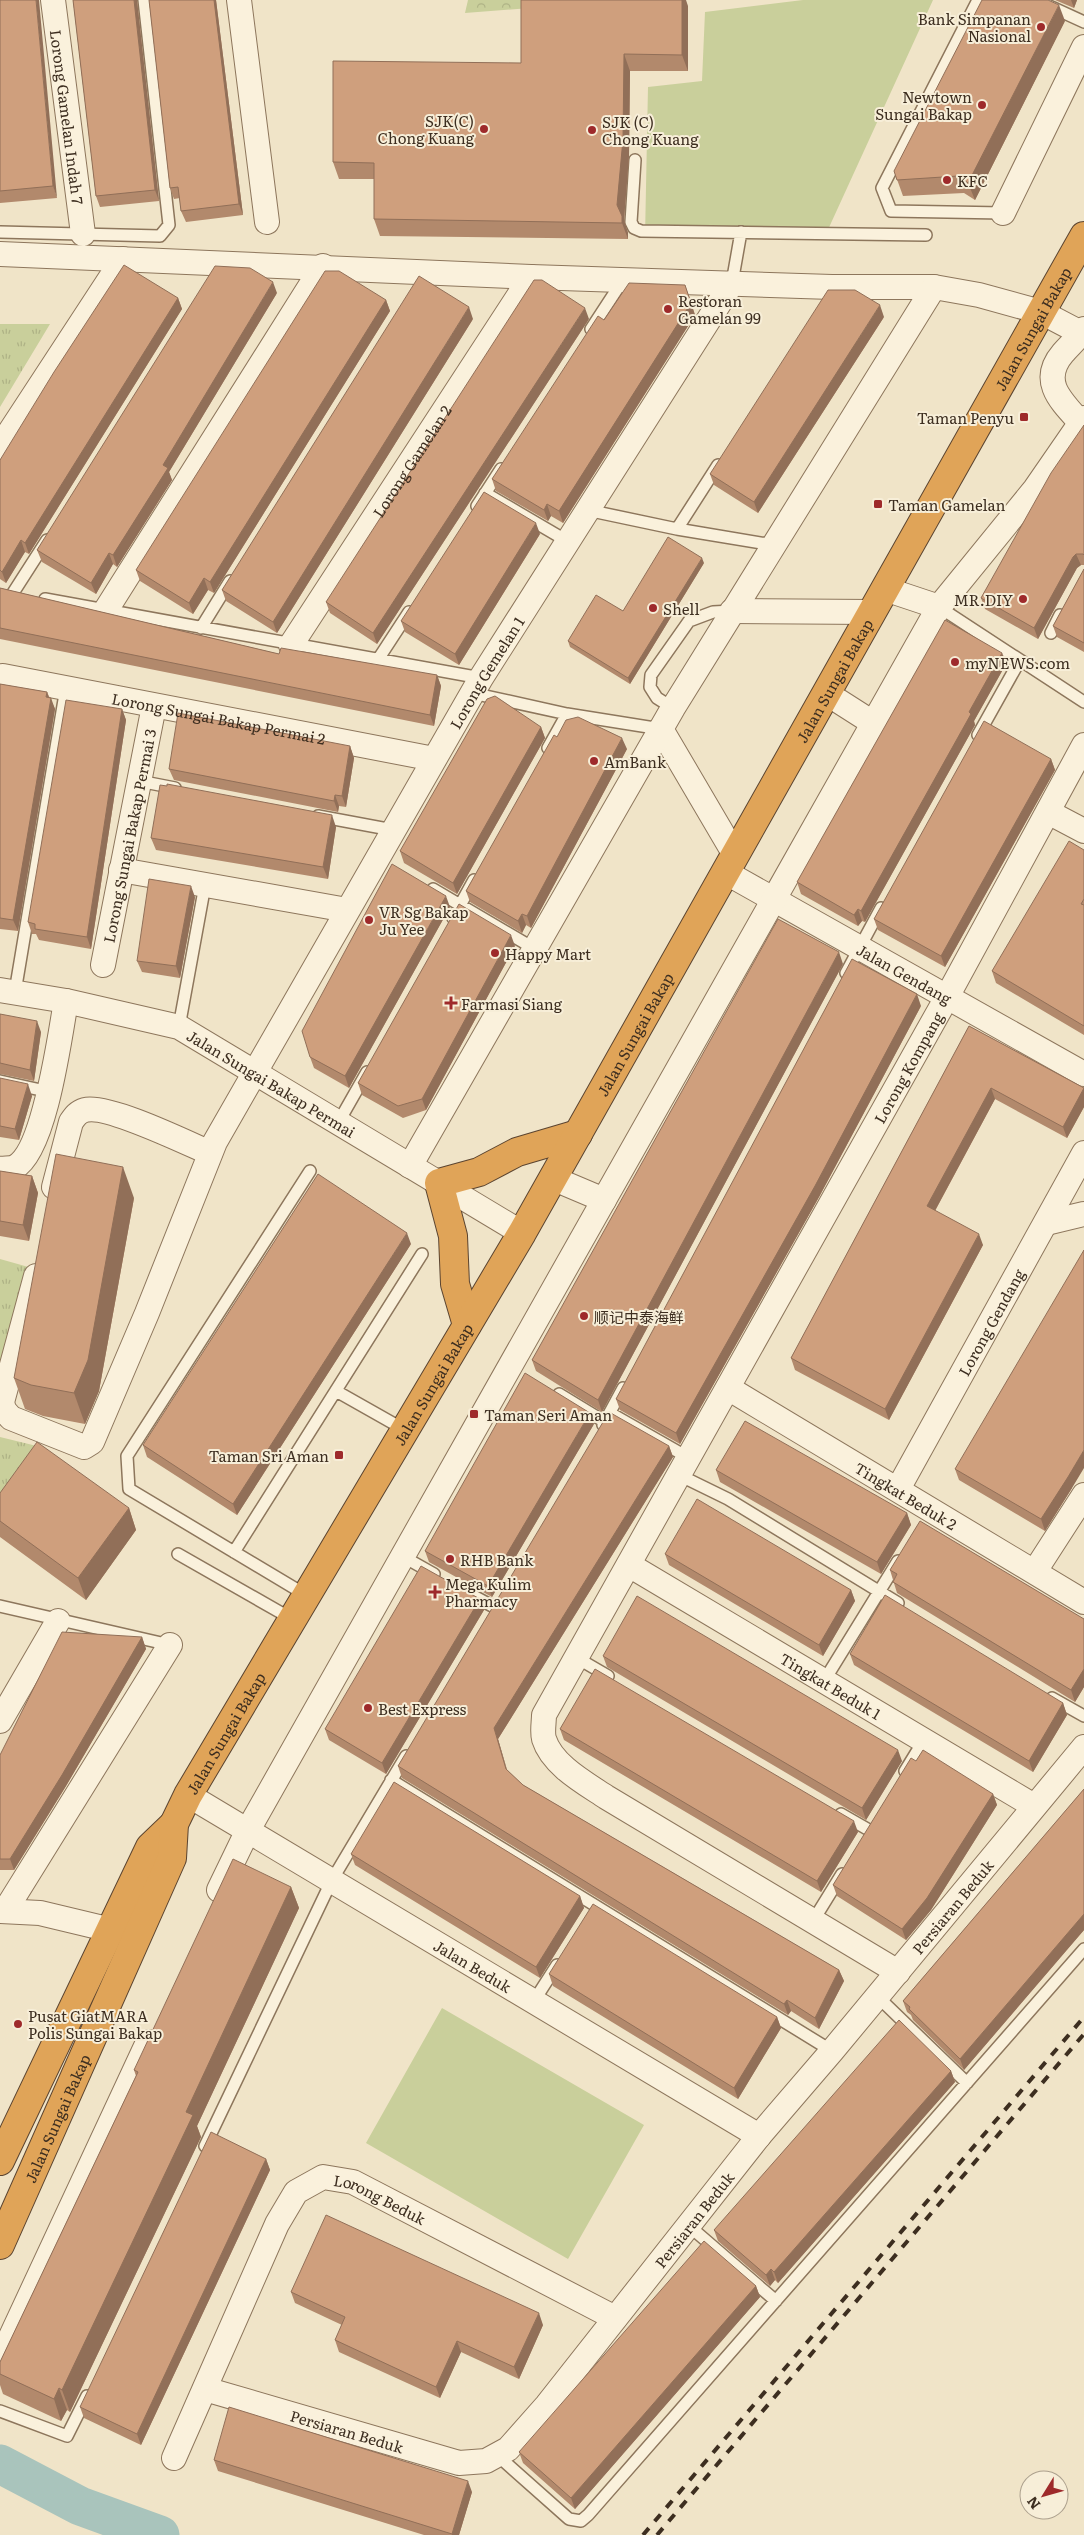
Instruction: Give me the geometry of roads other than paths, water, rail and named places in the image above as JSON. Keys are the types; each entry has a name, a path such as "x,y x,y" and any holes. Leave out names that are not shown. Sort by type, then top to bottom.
{"highway":[{"name":"Jalan Sungai Bakap","path":"0,2161 6,2132 110,1930 150,1847 174,1824 188,1794 522,1233 1084,236"},
{"path":"467,1324 454,1284 453,1236 439,1184 479,1172 516,1152 578,1134"},
{"name":"Jalan Sungai Bakap","path":"0,2245 172,1858 174,1824"}],"street":[{"name":"Lorong Gamelan Indah 7","path":"53,0 83,234"},
{"path":"239,0 267,222"},
{"path":"1003,212 1084,47"},
{"path":"0,254 123,259 214,271 322,266 419,279 624,278 732,283 830,291 934,287 979,295 1041,312 1083,331 1061,355 1052,377 1052,386 1058,396 1083,420 1035,489 939,607 604,1200 515,1368 402,1556 248,1830 212,1906"},
{"path":"0,447 123,259"},
{"path":"106,610 322,266"},
{"name":"Lorong Gamelan 2","path":"291,645 530,277"},
{"name":"Lorong Gemelan 1","path":"41,1254 2,1402 4,1410 11,1418 84,1447 92,1442 147,1313 210,1153 254,1072 347,910 382,859 393,830 477,686 586,510 732,283"},
{"path":"410,1166 673,708 934,287"},
{"path":"732,611 878,600 939,607"},
{"name":"Lorong Sungai Bakap Permai 2","path":"2,678 66,688 434,759"},
{"path":"826,693 873,723"},
{"name":"Lorong Sungai Bakap Permai 3","path":"103,965 154,706"},
{"path":"661,729 730,863"},
{"name":"Lorong Kompang","path":"898,1972 606,1797 575,1776 555,1757 543,1738 544,1715 947,997 1084,745"},
{"path":"1048,812 1084,831"},
{"name":"Jalan Gendang","path":"730,863 774,899 1084,1074"},
{"path":"121,870 347,910"},
{"name":"Jalan Sungai Bakap Permai","path":"8,991 66,1001 179,1027 522,1233"},
{"path":"0,1169 15,1167 29,1153 50,1092 66,1001"},
{"path":"50,1208 56,1170 71,1122 75,1115 87,1110 126,1117 210,1153"},
{"name":"Lorong Gendang","path":"898,1489 1084,1153"},
{"path":"552,1178 604,1200"},
{"path":"1046,1223 1084,1214"},
{"name":"Tingkat Beduk 2","path":"728,1388 898,1489 927,1513 1036,1571 1084,1602"},
{"path":"1036,1571 1084,1494"},
{"name":"Tingkat Beduk 1","path":"629,1565 1034,1806"},
{"path":"3,1708 58,1620"},
{"path":"110,1930 40,1914 2,1911 170,1645"},
{"name":"Persiaran Beduk","path":"206,2389 459,2462 486,2461 508,2448 547,2405 759,2136 878,1997 1084,1747"},
{"name":"Jalan Beduk","path":"188,1794 759,2136"},
{"path":"0,2360 158,2022"},
{"name":"Lorong Beduk","path":"174,2458 277,2224 296,2192 323,2177 353,2182 614,2318"}],"lane":[{"path":"0,232 160,236 169,225 144,0"},
{"path":"978,0 882,188 891,211 1003,212"},
{"path":"1036,0 1084,22"},
{"path":"635,160 631,222 634,228 641,231 926,234"},
{"path":"732,283 741,232"},
{"path":"586,336 624,278"},
{"path":"677,530 725,454"},
{"path":"469,518 506,460"},
{"path":"485,493 567,541"},
{"path":"586,510 677,530 773,545"},
{"path":"23,595 56,525"},
{"path":"201,628 237,570"},
{"path":"0,591 377,661 477,686 567,714 661,729"},
{"path":"377,661 415,602"},
{"path":"939,607 1084,702"},
{"path":"1051,632 1065,607"},
{"path":"673,708 657,698 650,687 651,674 689,621 701,615 732,611"},
{"path":"971,747 1020,660"},
{"path":"8,991 66,688"},
{"path":"542,757 567,714"},
{"path":"139,781 188,790"},
{"path":"305,813 393,830"},
{"path":"446,931 480,870"},
{"path":"419,881 535,948"},
{"path":"179,1027 205,885"},
{"path":"841,982 889,895"},
{"path":"338,1123 372,1062"},
{"path":"0,1082 50,1092"},
{"path":"306,1595 129,1489 127,1456 310,1171"},
{"path":"234,1552 422,1254"},
{"path":"595,1439 629,1378"},
{"path":"545,1386 608,1417 684,1467 728,1499 904,1608"},
{"path":"336,1391 404,1430"},
{"path":"824,1681 904,1551"},
{"path":"178,1554 292,1618"},
{"path":"402,1556 444,1580"},
{"path":"461,1589 494,1607"},
{"path":"0,1606 170,1645"},
{"path":"577,1658 614,1680"},
{"path":"1039,1690 1084,1716"},
{"path":"897,1784 924,1740"},
{"path":"199,2159 332,1880 411,1747"},
{"path":"392,1780 593,1909 832,2051"},
{"path":"835,1810 869,1830"},
{"path":"813,1921 849,1862"},
{"path":"497,2455 569,2519 581,2521 1084,1949"},
{"path":"534,2001 565,1953"},
{"path":"878,1997 967,2083"},
{"path":"688,2226 776,2301"},
{"path":"0,2411 67,2436 93,2382"}],"waterway":[{"path":"0,2464 80,2506 160,2535"}],"railway":[{"path":"643,2535 1084,2017"},
{"path":"657,2535 1084,2034"}],"place":[{"name":"Bank Simpanan Nasional","path":"1041,27"},
{"name":"Newtown Sungai Bakap","path":"982,105"},
{"name":"SJK(C) Chong Kuang","path":"484,129"},
{"name":"SJK (C) Chong Kuang","path":"592,130"},
{"name":"KFC","path":"947,180"},
{"name":"Restoran Gamelan 99","path":"668,309"},
{"name":"Taman Penyu","path":"1024,417"},
{"name":"Taman Gamelan","path":"878,504"},
{"name":"MR.DIY","path":"1023,599"},
{"name":"Shell","path":"653,608"},
{"name":"myNEWS.com","path":"955,662"},
{"name":"AmBank","path":"594,761"},
{"name":"VR Sg Bakap Ju Yee","path":"369,920"},
{"name":"Happy Mart","path":"495,953"},
{"name":"Farmasi Siang","path":"451,1003"},
{"name":"顺记中泰海鲜","path":"584,1316"},
{"name":"Taman Seri Aman","path":"474,1414"},
{"name":"Taman Sri Aman","path":"339,1455"},
{"name":"RHB Bank","path":"450,1559"},
{"name":"Mega Kulim Pharmacy","path":"435,1592"},
{"name":"Best Express","path":"368,1708"},
{"name":"Pusat GiatMARA Polis Sungai Bakap","path":"18,2024"}]}
